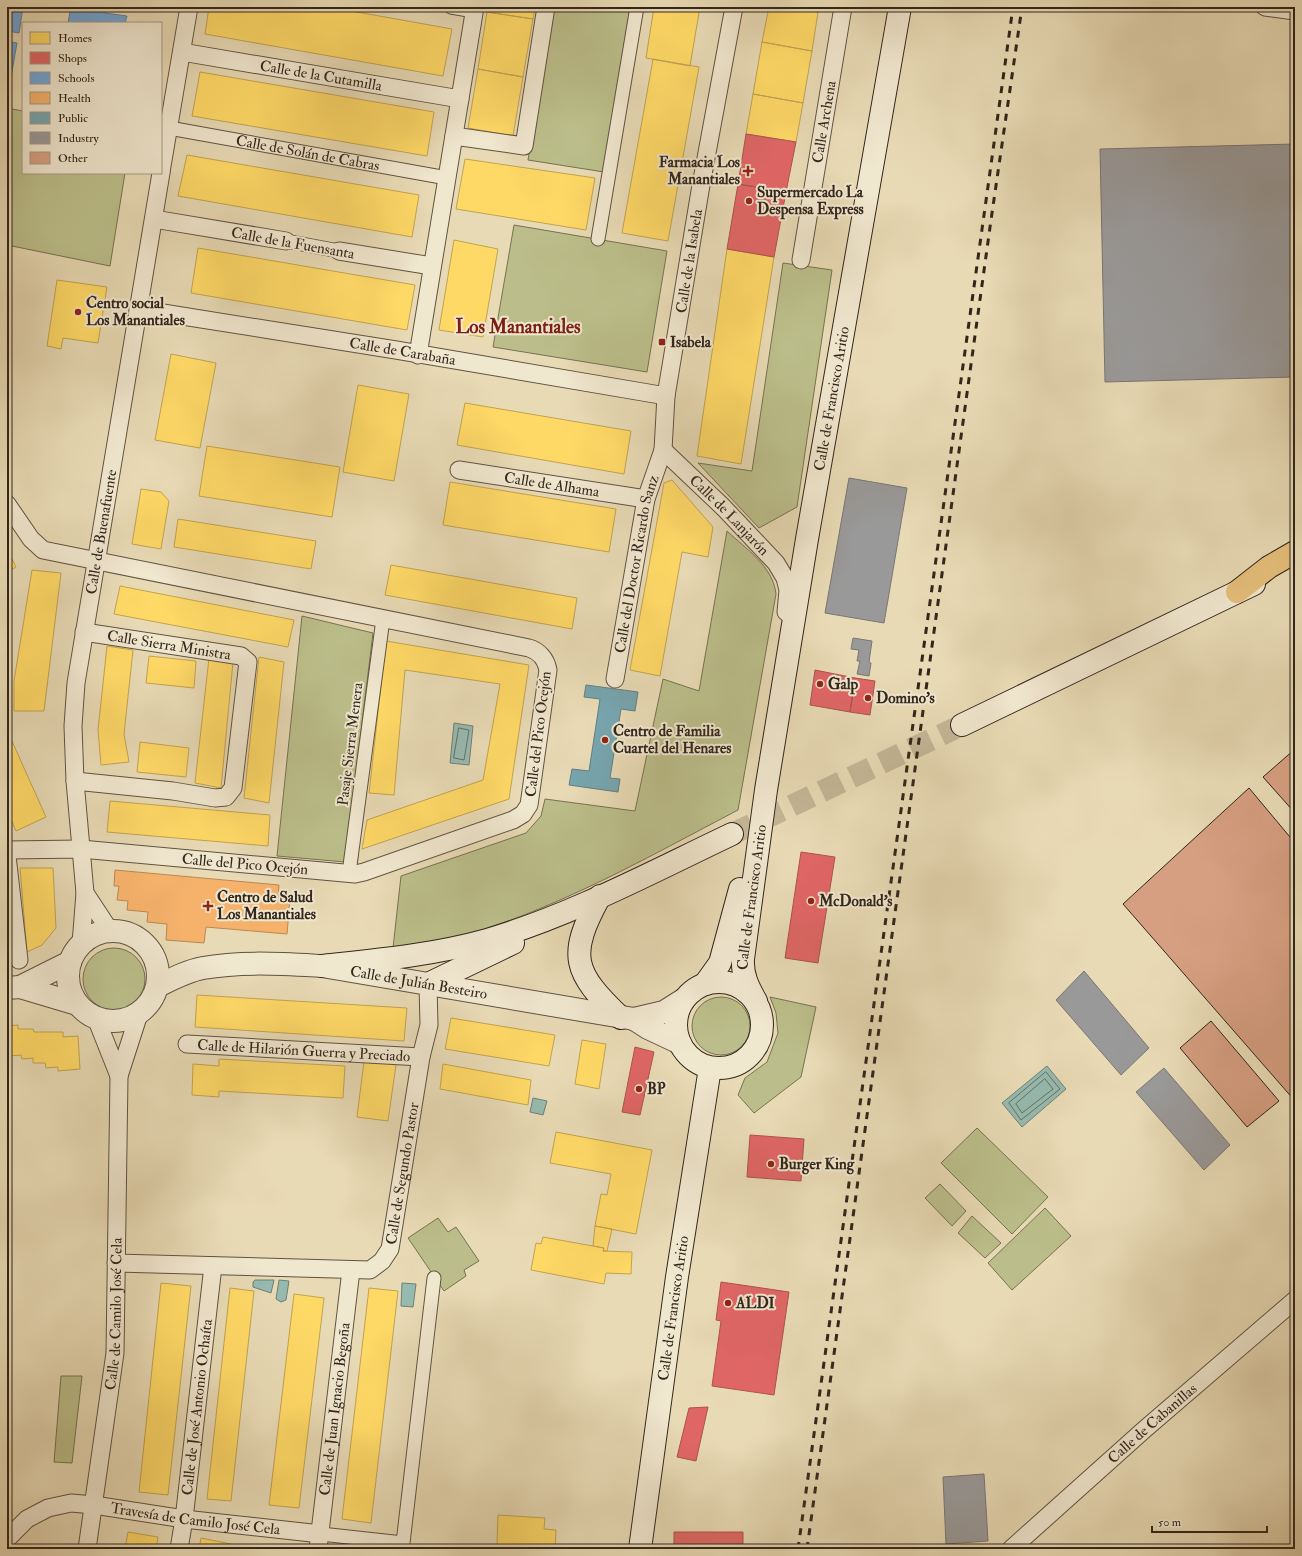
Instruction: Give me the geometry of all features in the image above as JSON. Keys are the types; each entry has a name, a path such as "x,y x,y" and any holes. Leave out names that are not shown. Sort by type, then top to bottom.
{"main road":[{"name":"Calle de Francisco Aritio","path":"756,1001 746,983 742,969 766,790 807,539 900,7"},
{"path":"1237,592 1269,567 1295,552"},
{"path":"962,725 1295,564"},
{"path":"1237,592 1295,570"},
{"name":"Calle de Francisco Aritio","path":"705,984 720,963 766,790"},
{"path":"322,966 412,956 470,944 530,925 600,896 732,834"},
{"path":"428,984 571,916 600,896"},
{"path":"600,896 580,939 581,963 589,985 628,1018"},
{"path":"110,931 129,933 146,944 157,963 159,974 158,986 147,1006 139,1014 126,1020 110,1022 96,1018 85,1012 77,1004 68,984 70,962 81,944 95,935 110,931"},
{"name":"Calle de Julián Besteiro","path":"152,952 169,959 203,968"},
{"path":"14,987 70,962"},
{"name":"Calle de Julián Besteiro","path":"158,986 177,977 203,968 268,964 322,966 628,1018 680,1044"},
{"path":"719,981 733,984 746,990 756,1001 762,1017 762,1034 755,1049 743,1061 727,1068 710,1068 696,1062 680,1044 675,1025 677,1012 683,1000 694,990 705,984 719,981"},
{"path":"14,987 77,1004"},
{"name":"Calle de Julián Besteiro","path":"628,1018 664,1012 683,1000"},
{"name":"Calle de Francisco Aritio","path":"640,1549 677,1277 710,1068"}],"street":[{"name":"Calle de Buenafuente","path":"162,166 189,7"},
{"path":"418,354 474,9 451,7"},
{"path":"454,136 524,146 546,7"},
{"path":"598,239 637,7"},
{"name":"Calle de la Isabela","path":"666,396 701,185 734,7"},
{"name":"Calle Archena","path":"801,260 843,7"},
{"path":"1265,7 1295,11"},
{"name":"Calle de la Cutamilla","path":"182,52 460,99"},
{"name":"Calle de Solán de Cabras","path":"169,128 447,178"},
{"name":"Calle de Buenafuente","path":"81,944 85,893 75,781 73,726 76,683 95,561 161,174"},
{"name":"Calle de la Fuensanta","path":"154,219 432,266"},
{"name":"Calle de Carabaña","path":"138,309 666,396"},
{"path":"663,450 666,396"},
{"name":"Calle de Lanjarón","path":"663,450 729,513 776,562 785,578 788,590 786,612 791,640"},
{"name":"Calle del Doctor Ricardo Sanz","path":"615,679 646,499 663,450"},
{"name":"Calle de Alhama","path":"458,470 646,499"},
{"name":"Calle del Pico Ocejón","path":"7,504 38,547 50,552 533,649 540,654 546,664 547,676 530,805 523,814 513,820 369,870 359,873 349,873 81,850 7,850"},
{"name":"Pasaje Sierra Menera","path":"349,873 382,618"},
{"name":"Calle Sierra Ministra","path":"75,781 173,791 215,798 226,797 233,788 248,662 241,656 84,632"},
{"path":"7,856 19,960"},
{"name":"Calle de Buenafuente","path":"85,893 110,931"},
{"name":"Calle de Segundo Pastor","path":"116,1263 370,1270 382,1261 390,1249 421,1057 429,1025 428,984"},
{"name":"Calle de Camilo José Cela","path":"87,1549 115,1353 119,1076 139,1014"},
{"name":"Calle de Camilo José Cela","path":"96,1018 119,1076"},
{"name":"Calle de Hilarión Guerra y Preciado","path":"187,1044 421,1057"},
{"name":"Calle de José Antonio Ochaíta","path":"179,1549 184,1519 213,1266"},
{"name":"Calle de Juan Ignacio Begoña","path":"319,1542 351,1270"},
{"path":"319,1542 402,1543 434,1278"},
{"name":"Calle de Cabanillas","path":"1011,1549 1145,1429 1295,1300"},
{"name":"Travesía de Camilo José Cela","path":"7,1539 27,1519 48,1508 71,1503 94,1504 319,1542"}],"green space":[{"path":"553,7 631,7 604,172 528,160"},
{"path":"7,108 22,111 22,174 125,174 110,266 7,245"},
{"path":"514,225 667,251 647,372 493,347"},
{"path":"783,263 832,270 797,507 759,528 698,463 752,471"},
{"path":"727,531 758,559 770,575 776,594 738,810 602,881 532,912 459,937 393,948 401,876 526,833 541,816 545,799 635,811 663,679 699,691"},
{"path":"302,616 373,633 345,862 277,856"},
{"path":"114,948 126,950 136,957 143,967 145,979 143,991 136,1001 126,1008 114,1010 102,1008 92,1001 85,991 83,979 85,967 92,957 102,950"},
{"path":"721,997 732,999 745,1010 748,1015 750,1026 748,1037 737,1050 732,1053 721,1055 710,1053 697,1042 694,1037 692,1026 694,1015 705,1002 710,999"},
{"path":"770,997 816,1007 801,1077 754,1113 738,1095 745,1078 767,1062 778,1033 776,1013"},
{"path":"977,1128 1048,1197 1012,1234 941,1163"},
{"path":"940,1184 966,1211 952,1226 925,1198"},
{"path":"1045,1208 1071,1236 1012,1290 988,1263"},
{"path":"972,1216 1001,1243 985,1258 958,1233"},
{"path":"438,1218 448,1232 456,1227 479,1261 464,1270 466,1276 444,1291 408,1238"},
{"path":"61,1376 82,1376 72,1463 54,1462"}],"water":[{"path":"454,723 473,726 469,765 450,763"},
{"path":"1047,1066 1066,1089 1022,1127 1002,1103"},
{"path":"533,1098 547,1101 543,1115 530,1112"},
{"path":"255,1280 274,1280 271,1293 253,1287 253,1282"},
{"path":"279,1280 289,1281 286,1300 281,1302 276,1299"},
{"path":"402,1283 416,1284 413,1307 401,1306"}],"building: Homes":[{"path":"209,7 329,7 452,29 443,76 205,34"},
{"path":"488,7 535,7 533,19 487,12"},
{"path":"654,7 700,7 690,66 646,58"},
{"path":"769,7 789,7 818,12 812,51 762,42"},
{"path":"789,7 819,7 818,12"},
{"path":"487,12 533,19 523,77 478,69"},
{"path":"762,42 812,51 803,103 753,94"},
{"path":"653,59 699,67 668,241 622,233"},
{"path":"478,69 523,77 513,136 468,128"},
{"path":"200,72 434,112 427,156 192,116"},
{"path":"753,94 803,103 796,142 746,134"},
{"path":"187,155 419,195 412,237 178,196"},
{"path":"465,159 595,178 586,230 456,209"},
{"path":"454,240 498,249 483,337 439,330"},
{"path":"198,248 415,285 407,330 191,293"},
{"path":"727,249 774,257 741,464 697,456"},
{"name":"Centro social Los Manantiales","path":"57,280 107,287 98,343 63,338 61,349 47,346"},
{"path":"171,354 216,363 200,448 155,440"},
{"path":"358,385 409,394 394,481 343,472"},
{"path":"465,403 631,431 624,474 457,445"},
{"path":"207,446 340,467 332,517 199,496"},
{"path":"672,480 713,527 708,557 682,552 660,676 630,670 664,483"},
{"path":"450,482 616,509 609,552 443,525"},
{"path":"141,489 161,492 169,501 161,549 132,544"},
{"path":"178,519 316,541 311,569 174,547"},
{"path":"7,549 16,567 7,572"},
{"path":"391,565 577,598 572,629 385,595"},
{"path":"32,570 61,573 44,711 14,711 14,681"},
{"path":"120,586 294,620 288,647 114,614"},
{"path":"386,641 529,665 509,799 362,849 367,820 483,780 500,684 405,670 394,795 369,793"},
{"path":"107,646 133,650 124,734 129,762 101,765 98,730"},
{"path":"149,656 196,661 194,688 146,683"},
{"path":"259,657 284,662 269,803 244,798"},
{"path":"209,658 233,662 221,788 195,783"},
{"path":"7,730 46,817 16,831 7,810"},
{"path":"140,742 189,748 186,777 137,772"},
{"path":"110,801 270,815 268,846 107,832"},
{"path":"20,868 53,868 56,928 42,945 27,952"},
{"path":"197,995 407,1008 404,1041 195,1027"},
{"path":"451,1018 555,1035 549,1066 445,1049"},
{"path":"18,1025 18,1029 33,1029 34,1032 63,1032 63,1037 78,1036 80,1069 58,1071 58,1067 46,1068 45,1063 33,1063 33,1058 22,1059 21,1055 9,1056 7,1026"},
{"path":"582,1040 606,1044 599,1089 575,1084"},
{"path":"219,1059 345,1066 343,1098 219,1091 219,1097 192,1095 193,1064 219,1066"},
{"path":"364,1061 396,1065 388,1121 357,1117"},
{"path":"443,1064 531,1080 528,1105 440,1089"},
{"path":"556,1132 652,1150 636,1234 595,1226 601,1194 607,1195 611,1174 550,1163"},
{"path":"595,1226 612,1229 607,1251 603,1251 604,1248 593,1246"},
{"path":"543,1237 604,1248 603,1251 632,1252 631,1274 606,1273 604,1284 531,1270 536,1243 541,1244"},
{"path":"161,1283 191,1286 168,1495 139,1492"},
{"path":"230,1288 254,1291 231,1501 207,1499"},
{"path":"369,1288 398,1291 371,1523 342,1519"},
{"path":"294,1294 324,1298 299,1508 269,1505"},
{"path":"498,1515 545,1518 544,1529 556,1530 555,1547 497,1545"},
{"path":"128,1532 158,1537 156,1549 125,1549"},
{"path":"201,1538 231,1544 230,1549 199,1549"},
{"path":"497,1545 527,1547 527,1549 497,1549"}],"building: Shops":[{"path":"746,134 796,142 786,192 738,184"},
{"path":"738,184 786,192 774,257 727,249"},
{"path":"815,670 855,678 850,712 810,705"},
{"path":"855,678 875,681 870,715 850,712"},
{"path":"801,852 835,857 818,963 785,958"},
{"path":"635,1047 654,1052 640,1115 622,1112"},
{"path":"750,1135 804,1139 801,1181 747,1177"},
{"path":"721,1282 789,1292 774,1395 712,1386 721,1321 716,1320"},
{"path":"708,1407 696,1461 677,1457 689,1408"},
{"path":"674,1532 743,1532 743,1549 674,1549"}],"building: Schools":[{"path":"7,7 23,7 19,33 7,31"},
{"path":"71,7 106,7 105,13 127,16 125,22 68,22"},
{"path":"7,41 17,43 10,83 7,83"}],"building: Health":[{"name":"Centro de Salud Los Manantiales","path":"115,870 279,885 278,897 290,898 287,934 206,927 204,943 166,940 167,924 147,922 148,912 127,910 128,901 117,900 119,886 114,886"}],"building: Public":[{"name":"Centro de Familia Cuartel del Henares","path":"586,685 638,692 635,711 621,709 610,778 620,779 618,792 569,785 572,769 589,771 600,699 584,697"}],"building: Industry":[{"path":"1295,144 1295,377 1105,382 1100,149"},
{"path":"849,478 907,488 884,623 825,613"},
{"path":"853,638 872,641 869,676 857,674 860,661 857,661 859,650 851,649"},
{"path":"1084,971 1149,1048 1121,1075 1056,1000"},
{"path":"1164,1068 1230,1145 1204,1170 1136,1092"},
{"path":"984,1474 988,1541 946,1544 943,1477"}],"building: Other":[{"path":"1295,749 1295,813 1263,777"},
{"path":"1249,788 1295,843 1295,1101 1123,904"},
{"path":"1211,1021 1279,1101 1247,1127 1180,1048"}],"tunnel":[{"path":"732,834 962,725"}],"railway":[{"path":"798,1549 1013,7"},
{"path":"807,1549 991,220 1022,7"}],"place":[{"name":"Farmacia Los Manantiales","path":"748,171"},
{"name":"Supermercado La Despensa Express","path":"749,201"},
{"name":"Centro social Los Manantiales","path":"78,312"},
{"name":"Isabela","path":"662,342"},
{"name":"Galp","path":"820,684"},
{"name":"Domino's","path":"868,698"},
{"name":"Centro de Familia Cuartel del Henares","path":"605,740"},
{"name":"McDonald's","path":"811,901"},
{"name":"Centro de Salud Los Manantiales","path":"208,906"},
{"name":"BP","path":"639,1089"},
{"name":"Burger King","path":"771,1164"},
{"name":"ALDI","path":"728,1303"}],"district":[{"name":"Los Manantiales","path":"518,326"}]}
